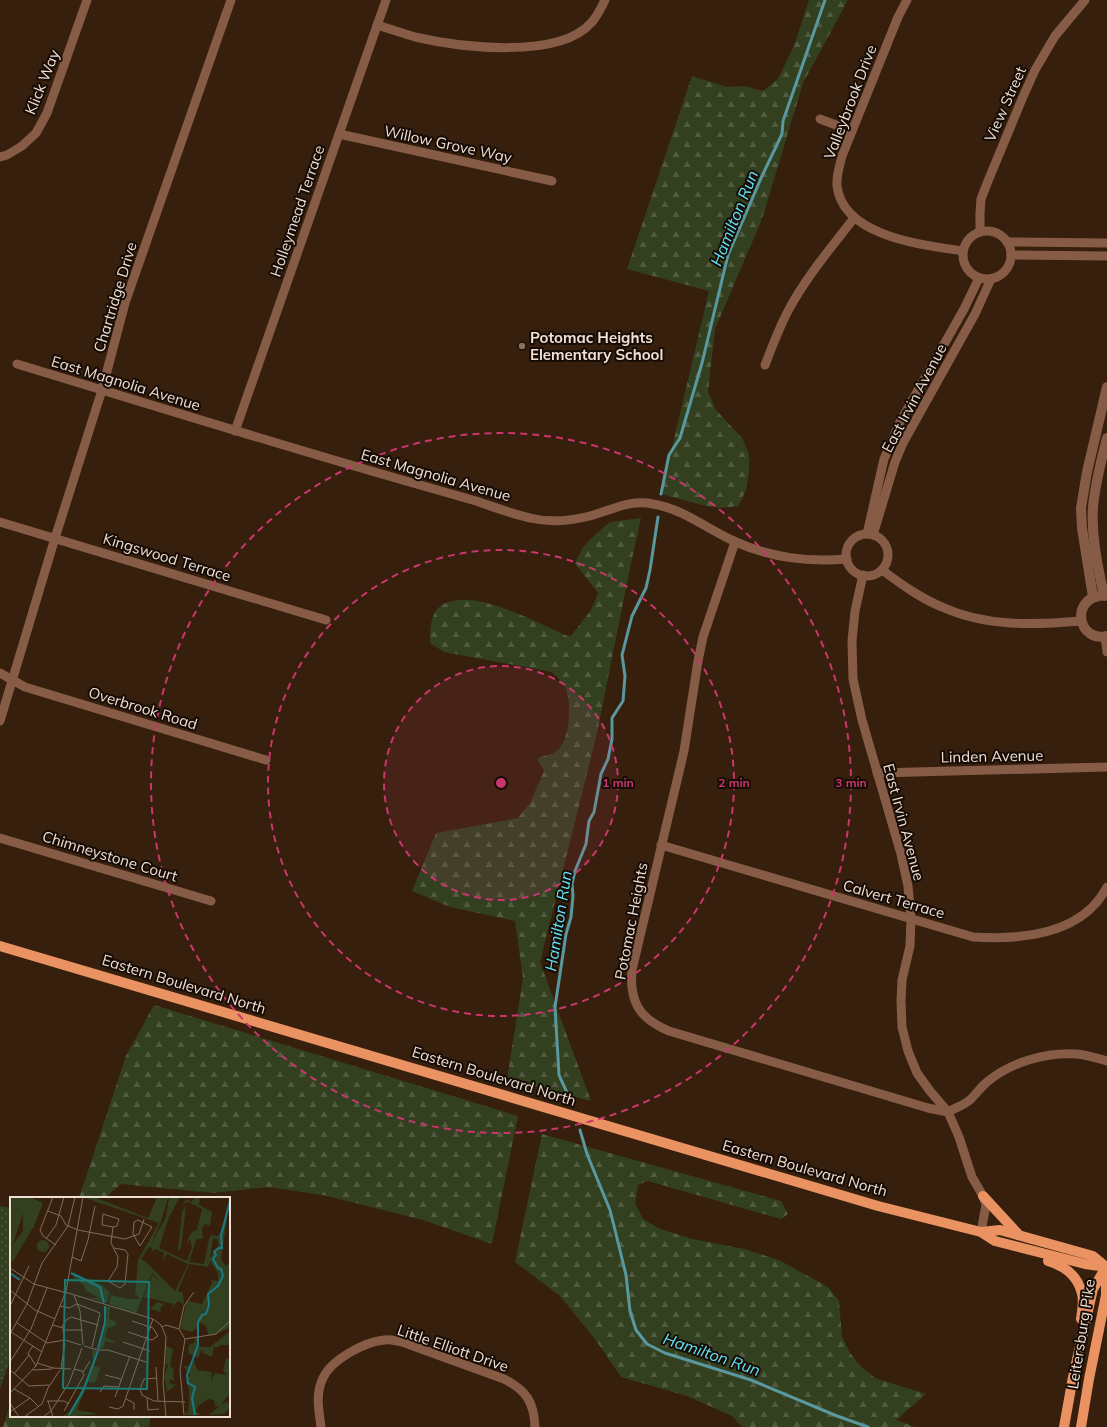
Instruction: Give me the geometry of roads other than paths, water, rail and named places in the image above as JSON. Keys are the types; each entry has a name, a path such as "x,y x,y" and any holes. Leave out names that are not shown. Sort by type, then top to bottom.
{"main road":[{"name":"Eastern Boulevard North","path":"0,946 878,1206 981,1232 1000,1230 1093,1256 1107,1267"},
{"path":"983,1196 1019,1235"},
{"name":"Eastern Boulevard North","path":"981,1232 995,1242 1085,1264 1107,1267"},
{"path":"1026,1249 1031,1256 1059,1265 1074,1276 1083,1295 1073,1377"},
{"name":"Leitersburg Pike","path":"1064,1427 1073,1377 1093,1289 1107,1267"},
{"name":"Leitersburg Pike","path":"1081,1427 1106,1296 1107,1267"}],"street":[{"name":"Klick Way","path":"0,157 7,155 22,146 36,132 47,113 87,0"},
{"name":"Chartridge Drive","path":"0,721 55,538 102,390 125,303 231,0"},
{"name":"Holleymead Terrace","path":"235,431 386,0"},
{"path":"377,25 414,36 473,46 528,46 552,44 580,33 591,24 599,13 605,0"},
{"name":"Valleybrook Drive","path":"907,0 898,17 842,156 837,186 840,198 854,218 874,230 903,240 928,246 964,251"},
{"name":"View Street","path":"980,232 982,200 988,181 1035,70 1055,36 1085,0"},
{"path":"820,119 852,131"},
{"name":"Willow Grove Way","path":"339,134 552,181"},
{"path":"765,365 787,312 809,276 854,218"},
{"path":"988,231 1002,236 1007,242 1011,255 1009,266 998,277 990,279 979,278 970,272 964,262 964,251 972,236 980,232 988,231"},
{"path":"1007,242 1107,243"},
{"path":"1011,255 1107,256"},
{"name":"East Irvin Avenue","path":"870,535 884,459 900,422 964,309 979,278"},
{"name":"East Irvin Avenue","path":"870,535 903,443 976,314 990,279"},
{"name":"East Magnolia Avenue","path":"17,364 235,431 529,518 549,522 569,520 591,515 616,506 636,503 654,504 674,510 706,525 735,542 773,555 794,559 846,559"},
{"path":"1093,597 1082,528 1081,508 1087,472 1107,387"},
{"path":"1107,438 1098,476 1093,508 1095,549 1105,596 1093,597 1085,603 1081,612 1081,621 1084,628 1090,634 1106,636 1107,652"},
{"name":"Kingswood Terrace","path":"0,522 326,620"},
{"path":"870,535 880,539 884,544 887,550 888,558 882,570 870,576 863,576 855,572 850,567 846,559 847,550 851,542 858,536 870,535"},
{"name":"Potomac Heights","path":"735,542 703,637 684,751 632,970 631,984 633,997 638,1008 646,1018 657,1026 669,1031 920,1106 948,1112"},
{"path":"882,570 912,592 941,607 966,616 991,622 1017,624 1081,621"},
{"name":"East Irvin Avenue","path":"863,576 855,611 852,641 854,679 862,720 901,854 908,886 911,919 910,946 902,980 902,1027 908,1051 917,1073 930,1092 948,1112 959,1137 972,1177 983,1196"},
{"name":"Overbrook Road","path":"0,673 25,687 266,760"},
{"name":"Linden Avenue","path":"877,773 1107,768"},
{"name":"Chimneystone Court","path":"0,838 211,901"},
{"name":"Calvert Terrace","path":"661,845 973,937 1017,938 1060,927 1078,918 1093,906 1107,887"},
{"path":"948,1112 968,1102 986,1083 1020,1063 1057,1054 1078,1054 1107,1061"},
{"path":"981,1232 986,1205 983,1196"},
{"name":"Little Elliott Drive","path":"321,1427 318,1397 323,1377 344,1356 362,1345 385,1340 402,1342 504,1379 516,1385 531,1403 535,1414 535,1427"}],"waterway":[{"name":"Hamilton Run","path":"661,494 669,455 680,438 702,363 728,255 782,134 783,121 825,0"},
{"name":"Hamilton Run","path":"570,1099 559,1075 555,1007 566,934 571,917 573,896 572,884 575,871 586,844 589,821 594,812 601,774 608,759 612,739 612,718 623,701 625,676 622,655 632,616 646,588 658,517"},
{"name":"Hamilton Run","path":"580,1130 587,1154 610,1210 626,1275 630,1311 636,1330 647,1344 665,1353 751,1380 837,1416 868,1427"}],"place":[{"name":"Potomac Heights Elementary School","path":"522,346"}]}
